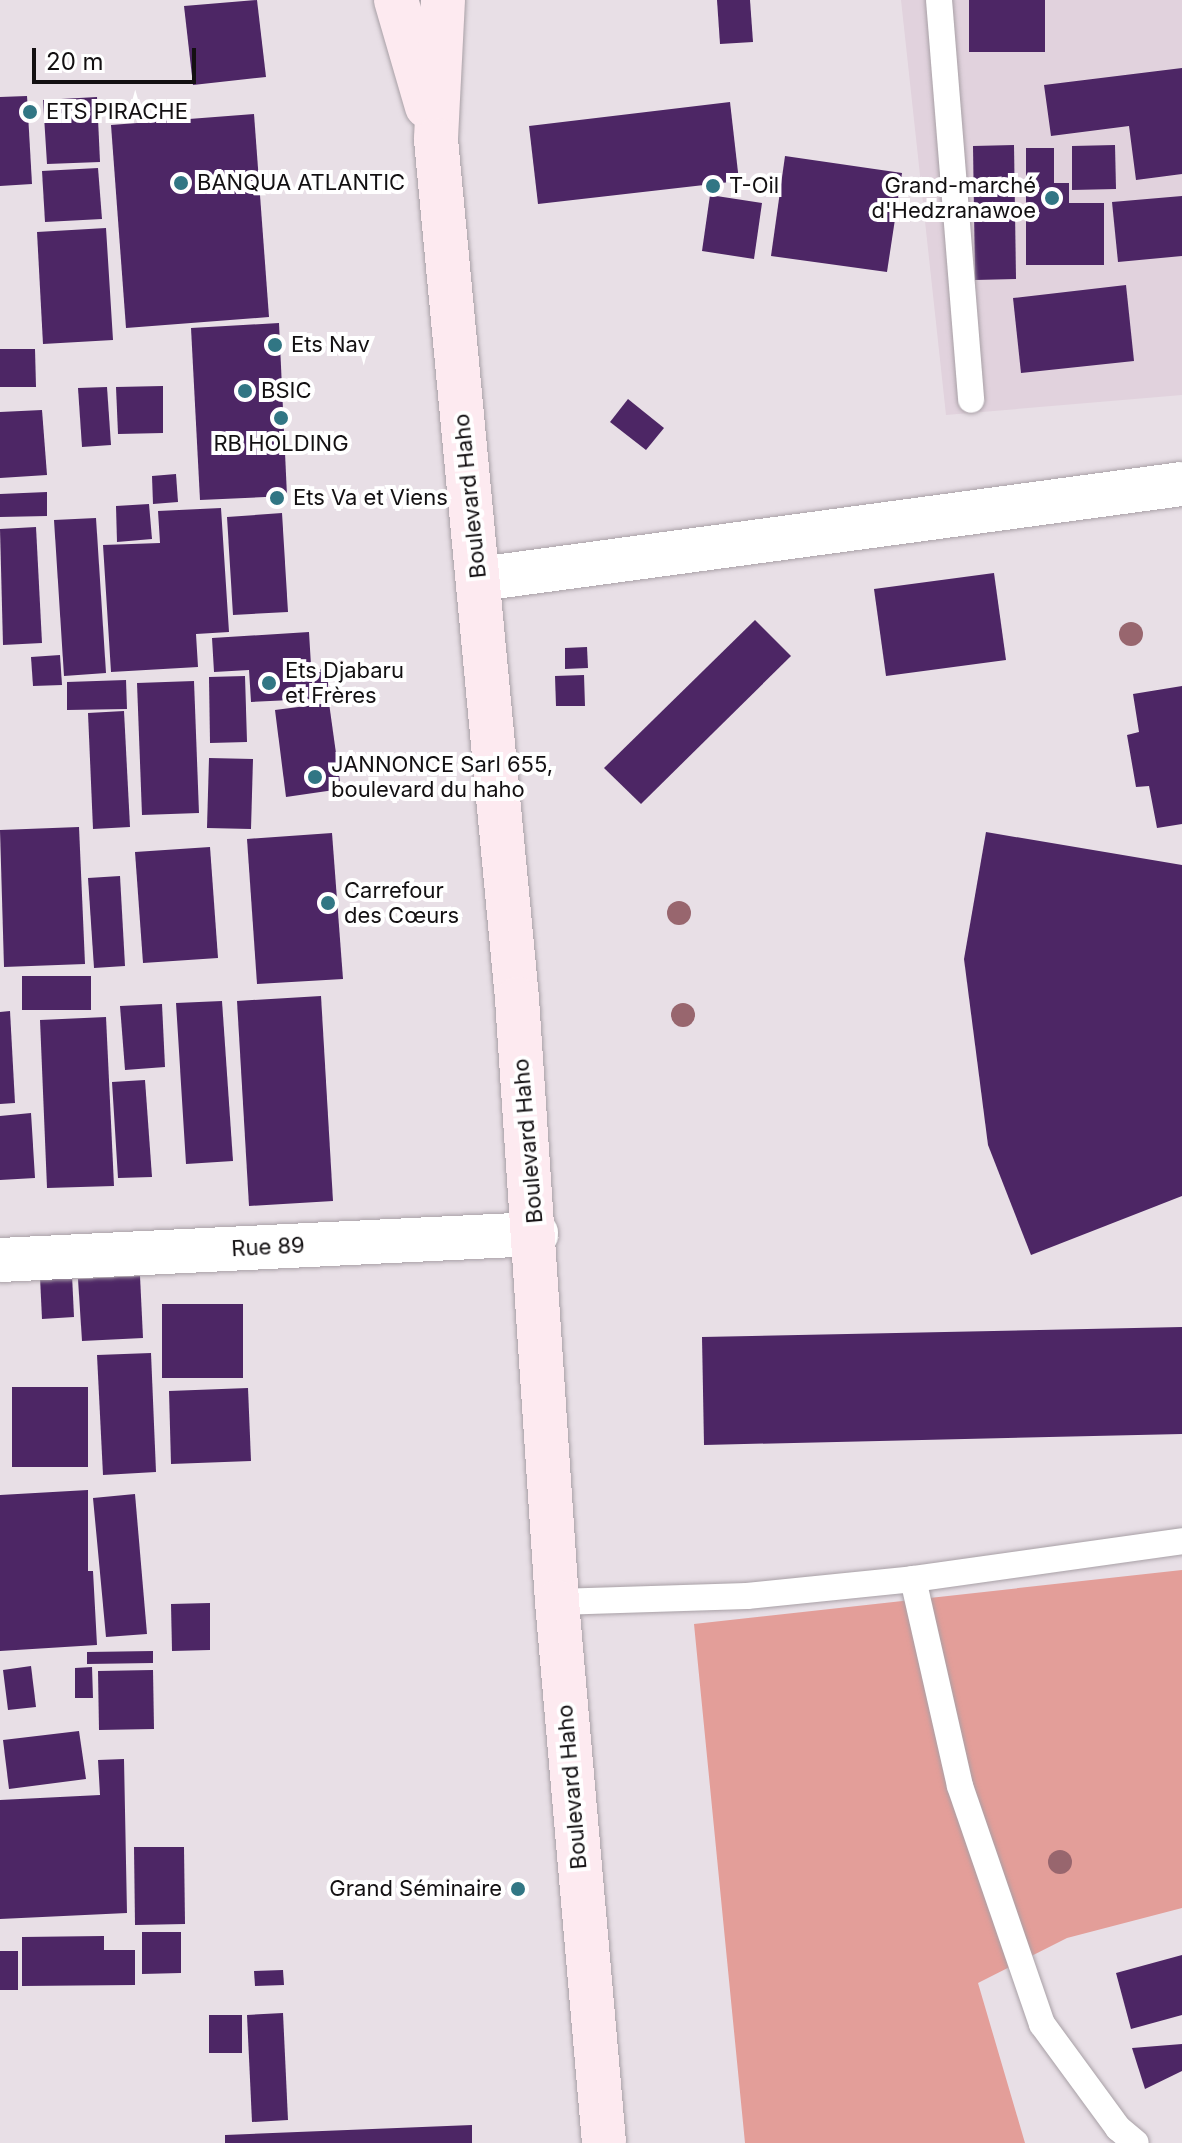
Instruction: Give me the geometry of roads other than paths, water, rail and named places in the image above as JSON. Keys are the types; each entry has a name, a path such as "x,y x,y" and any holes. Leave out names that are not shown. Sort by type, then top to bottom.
{"main road":[{"name":"Boulevard Haho","path":"396,0 436,140"},
{"name":"Boulevard Haho","path":"443,0 436,140 480,579 536,1234 557,1602 604,2143"}],"street":[{"path":"480,579 1182,484"},
{"name":"Rue 89","path":"0,1260 536,1234"}],"lane":[{"path":"939,0 971,400"},
{"path":"557,1602 747,1596 913,1579 1182,1541"},
{"path":"913,1579 960,1786 1042,2024 1118,2128 1136,2143"}],"place":[{"name":"ETS PIRACHE","path":"30,112"},
{"name":"BANQUA ATLANTIC","path":"181,183"},
{"name":"T-Oil","path":"713,186"},
{"name":"Grand-marché d'Hedzranawoe","path":"1052,198"},
{"name":"Ets Nav","path":"275,345"},
{"name":"BSIC","path":"245,391"},
{"name":"RB HOLDING","path":"281,418"},
{"name":"Ets Va et Viens","path":"277,498"},
{"name":"Ets Djabaru et Frères","path":"269,683"},
{"name":"JANNONCE Sarl 655, boulevard du haho","path":"315,777"},
{"name":"Carrefour des Cœurs","path":"328,903"},
{"name":"Grand Séminaire","path":"518,1889"}]}
